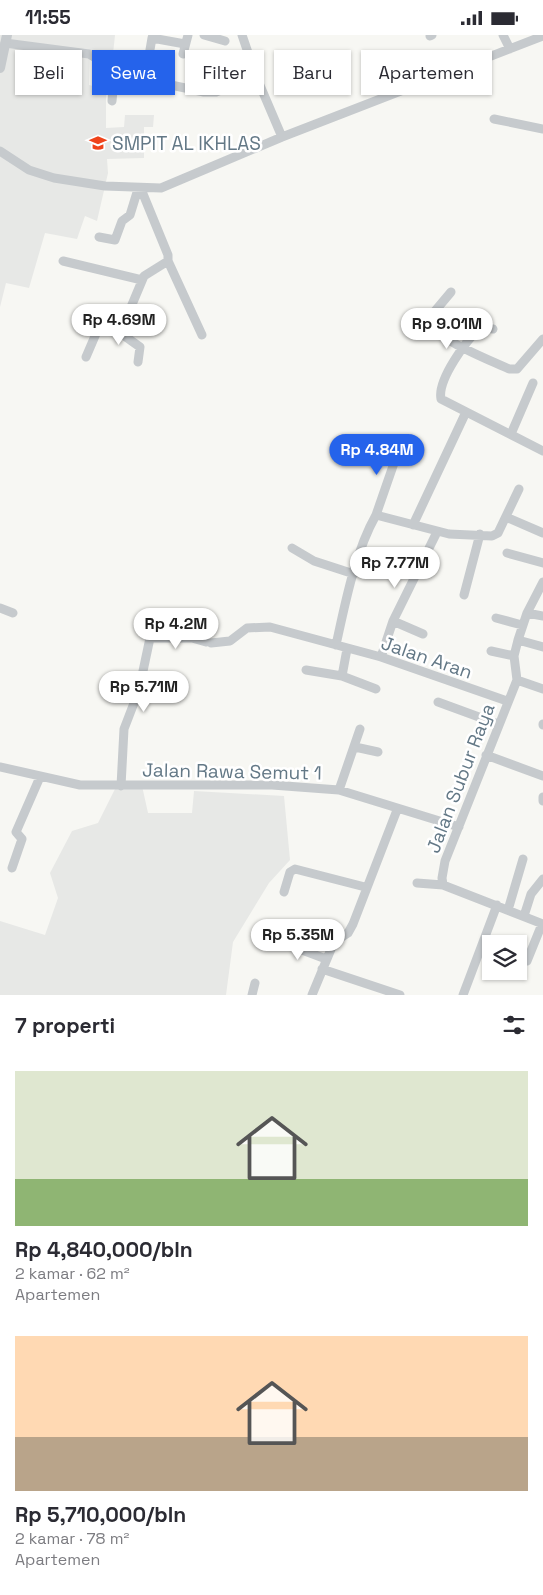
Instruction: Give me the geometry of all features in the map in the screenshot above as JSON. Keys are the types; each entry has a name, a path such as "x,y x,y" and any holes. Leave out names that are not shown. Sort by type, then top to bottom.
{"street":[{"path":"204,35 225,41"},
{"path":"242,35 247,50"},
{"path":"503,35 510,49"},
{"path":"0,151 34,173 105,186 139,189 161,188 282,137 543,36"},
{"path":"185,44 152,37 146,73 147,78 152,81 185,87"},
{"path":"0,69 6,39 89,54 100,58 115,69 112,101"},
{"path":"264,95 282,137"},
{"path":"494,119 543,129"},
{"path":"99,237 115,240 122,221 130,215 139,189"},
{"path":"139,189 168,255 168,261 202,335"},
{"path":"63,261 142,280"},
{"path":"121,327 142,280 150,271 168,261"},
{"path":"451,292 430,317 429,323 435,330 462,347 509,369 516,369 543,339"},
{"path":"86,357 101,322 105,321 121,327 126,337 140,347 138,362"},
{"path":"493,329 481,327 462,347 441,389 440,395 443,401 543,451"},
{"path":"511,434 533,383"},
{"path":"413,525 466,412"},
{"path":"336,645 354,574 401,443"},
{"path":"376,515 437,532 496,535 519,489"},
{"path":"506,517 543,533"},
{"path":"381,657 393,621 437,532"},
{"path":"464,595 480,535"},
{"path":"292,548 314,561 354,574"},
{"path":"507,553 543,563"},
{"path":"543,582 522,625 514,656 517,680 543,689"},
{"path":"0,609 13,613"},
{"path":"527,613 543,617"},
{"path":"496,618 522,625"},
{"path":"393,621 423,634"},
{"name":"Jalan Aran","path":"121,786 124,729 140,690 150,638 192,639 209,642 230,641 248,628 265,627 381,657 507,701"},
{"path":"518,640 543,647"},
{"path":"342,676 347,649"},
{"path":"490,651 514,656"},
{"path":"306,670 342,676 376,689"},
{"name":"Jalan Subur Raya","path":"443,885 442,878 445,861 507,701 517,680"},
{"path":"438,702 498,724"},
{"path":"339,790 360,729"},
{"path":"355,747 378,752"},
{"path":"486,755 543,776"},
{"name":"Jalan Rawa Semut 1","path":"0,767 80,785 272,785 339,790 459,827"},
{"path":"12,869 22,839 16,832 40,777"},
{"path":"312,995 335,940 347,935 351,930 365,887 397,809"},
{"path":"508,910 524,859"},
{"path":"284,893 290,872 296,869 365,887"},
{"path":"524,916 531,894 543,879"},
{"path":"417,883 443,885 542,924 527,959"},
{"path":"463,995 497,905"},
{"path":"278,941 326,959"},
{"path":"322,969 400,995"},
{"path":"252,995 255,983"}],"shaded area":[{"path":"0,35 115,35 113,50 90,51 89,85 92,86 92,95 106,95 106,128 124,127 125,115 154,115 153,127 144,127 144,158 107,159 108,173 97,221 85,216 77,239 45,233 29,288 6,283 0,307"},
{"path":"142,786 148,813 192,813 194,791 284,796 290,860 269,883 233,942 226,995 0,995 0,921 45,935 58,898 50,873 72,831 98,823 115,789"}],"place":[{"name":"SMPIT AL IKHLAS","path":"98,143"}]}
